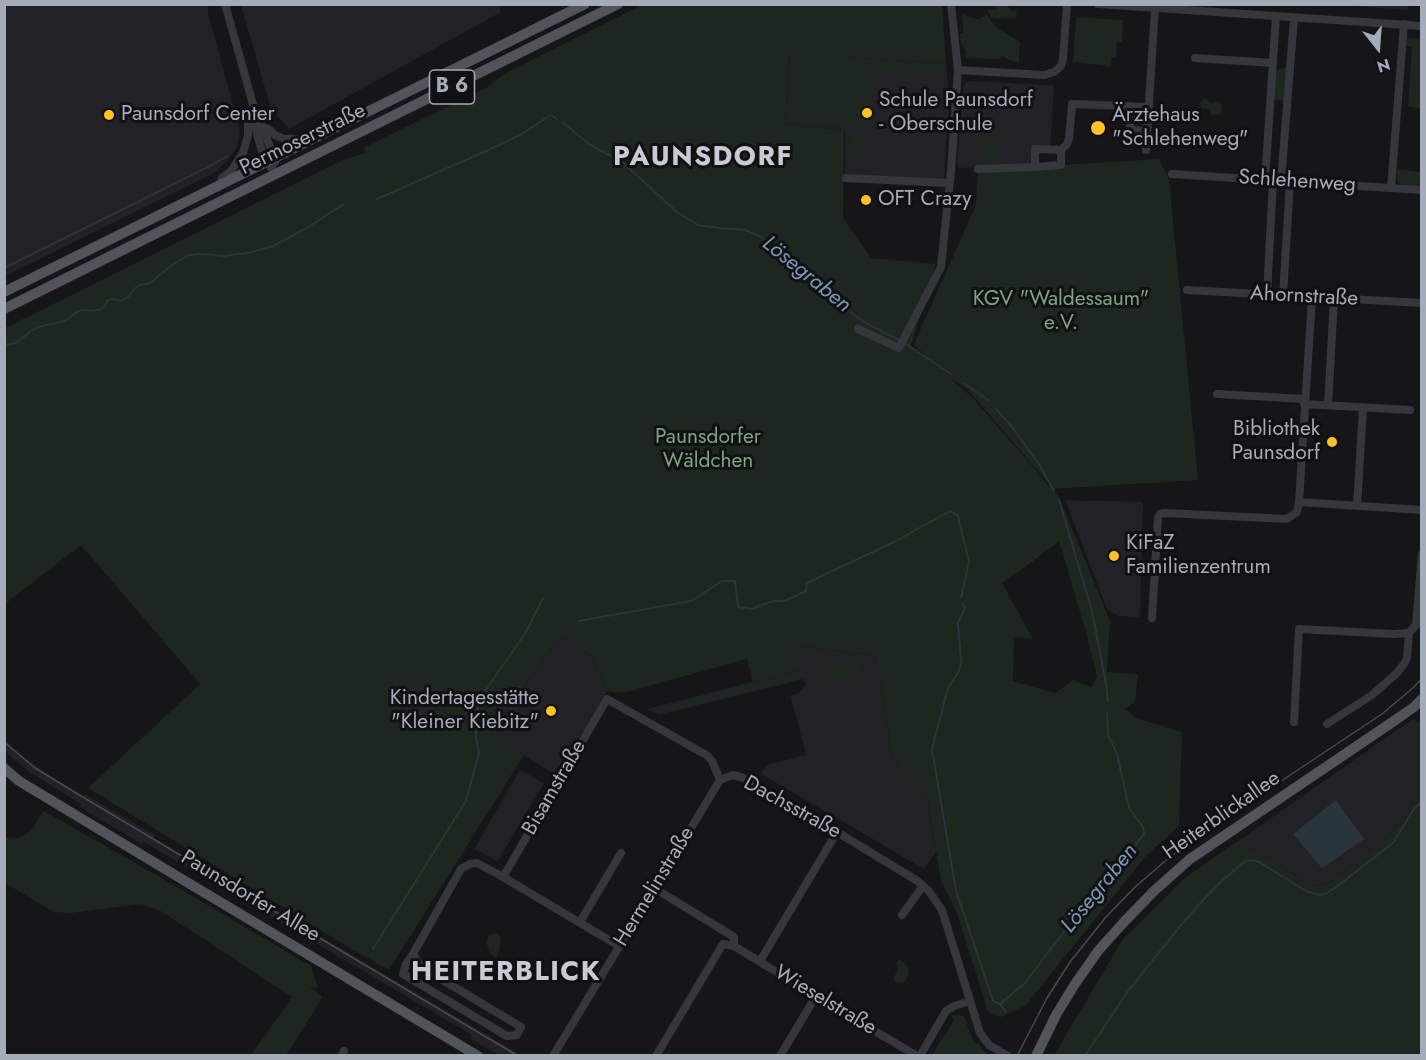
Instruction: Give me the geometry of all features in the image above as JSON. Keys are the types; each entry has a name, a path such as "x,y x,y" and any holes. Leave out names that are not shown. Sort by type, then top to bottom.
{"main road":[{"name":"Permoserstraße","path":"4,292 585,4"},
{"name":"Permoserstraße","path":"4,309 618,4"},
{"name":"Heiterblickallee","path":"1036,1056 1056,1015 1098,951 1154,891 1190,859 1394,721 1422,699"},
{"name":"Paunsdorfer Allee","path":"4,768 20,781 149,860 478,1056"}],"street":[{"path":"225,4 255,112 263,127 270,160 277,174"},
{"path":"858,329 899,348 941,267 958,70 951,4"},
{"path":"958,70 1044,75 1054,72 1061,66 1063,59 1066,4"},
{"path":"1098,4 1155,8 1217,8 1294,18 1422,26"},
{"path":"1146,150 1155,8"},
{"path":"1276,16 1273,63 1283,296"},
{"path":"1267,295 1294,18"},
{"path":"1391,188 1404,24"},
{"path":"1195,58 1273,63"},
{"path":"978,169 1061,165 1061,150 1069,139 1072,104 1149,106"},
{"path":"1131,106 1130,130 1147,131"},
{"path":"255,112 262,155 270,160"},
{"path":"218,187 222,178 231,171 243,153 248,135 248,124 255,112"},
{"path":"263,127 284,139 312,139"},
{"path":"1035,167 1035,149 1061,150"},
{"name":"Schlehenweg","path":"1172,174 1422,190"},
{"path":"846,178 949,183"},
{"name":"Ahornstraße","path":"1187,290 1422,303"},
{"path":"1152,618 1160,514 1287,519 1297,512 1312,297"},
{"path":"1328,405 1334,299"},
{"path":"1217,394 1364,408 1410,410"},
{"path":"1357,506 1364,408"},
{"path":"1299,502 1422,510"},
{"path":"1327,724 1377,691 1404,664 1408,654 1409,633 1416,625 1422,554"},
{"path":"1294,722 1299,629 1409,633"},
{"name":"Dachsstraße","path":"608,699 708,756 720,780 733,776 741,777 837,832 916,880 928,890 942,910 978,1028 984,1040 991,1047 1008,1056"},
{"name":"Bisamstraße","path":"503,877 608,699"},
{"name":"Hermelinstraße","path":"553,1056 720,780"},
{"path":"760,961 837,832"},
{"path":"580,922 621,853"},
{"path":"412,954 429,972 520,1027 517,1035 507,1036 403,974 406,964 461,869 477,863 619,946"},
{"path":"902,915 922,886"},
{"name":"Wieselstraße","path":"654,888 734,937 734,946 918,1056"},
{"path":"656,1056 723,944 734,946"},
{"path":"780,1056 816,996"},
{"path":"918,1056 946,1011 970,1001"}],"shaded area":[{"path":"5,4 208,5 208,13 240,131 238,145 229,159 214,173 5,276"},
{"path":"241,5 499,5 501,12 289,129 271,109"},
{"path":"1340,5 1408,5 1408,10"},
{"name":"Schule Paunsdorf - Oberschule","path":"789,54 946,63 949,102 944,180 845,176 845,130 785,124"},
{"path":"968,81 1052,85 1054,88 1050,149 1035,149 1032,165 959,168 957,162 963,89"},
{"name":"KiFaZ Familienzentrum","path":"1065,500 1143,502 1140,617 1118,616 1107,609"},
{"name":"Kindertagesstätte \"Kleiner Kiebitz\"","path":"560,636 592,656 607,691 557,776 492,731"},
{"path":"796,646 874,655 881,679 892,758 927,797 936,852 924,869 761,774 766,765 806,755 790,696 799,693 806,685 804,679 659,715 647,709 752,682 747,659"},
{"path":"1413,719 1421,722 1421,792 1387,838 1328,884 1312,886 1238,841"},
{"path":"5,740 49,775 155,835 154,838 521,1055 499,1055 470,1039 472,1035 144,842 142,844 79,807 81,804 31,773 5,751"},
{"path":"520,770 544,783 498,861 474,849"},
{"path":"1336,800 1364,839 1322,868 1293,834"}],"green space":[{"path":"642,5 942,5 946,63 819,56 943,65 943,74 873,69 870,128 788,122 791,55 789,54 785,124 844,130 843,218 871,258 936,264 911,346 930,361 914,344 976,205 978,170 1159,159 1169,180 1198,480 1053,489 968,390 948,376 973,398 1059,497 1110,621 1107,672 1138,674 1135,701 1126,709 1136,718 1182,732 1179,826 1145,857 1026,1005 1001,1017 988,1012 957,913 941,881 927,797 892,758 881,679 874,655 797,646 802,669 754,681 747,659 623,693 607,691 592,656 560,636 492,730 524,755 389,970 88,788 200,684 81,545 5,604 5,328 345,159 366,153 363,148 486,88 507,72","holes":["1059,541 1097,677 1091,687 1073,680 1055,693 1013,681 1014,637 1033,639 1002,583"]},
{"path":"995,5 1006,5 1011,10 1017,11 1016,18 991,18 987,9 997,10"},
{"path":"962,14 979,19 987,15 996,27 1019,41 1021,45 1019,62 1001,56 1001,59 966,58 966,51 961,44 960,36 960,33 963,33"},
{"path":"1076,17 1123,20 1122,42 1117,42 1116,58 1112,57 1111,66 1073,62"},
{"path":"1407,38 1421,39 1421,109 1408,107 1412,47 1406,46"},
{"path":"1283,68 1289,70 1287,101 1272,100 1274,72"},
{"path":"1205,99 1210,103 1219,102 1222,106 1221,113 1212,115 1208,109 1201,108 1200,103"},
{"path":"851,133 865,134 864,160 849,159"},
{"path":"984,135 997,136 995,165 982,165"},
{"path":"1421,155 1421,185 1400,184 1397,179 1397,169 1420,172"},
{"path":"859,657 863,672 851,675 851,678 844,680 843,677 826,681 822,666"},
{"path":"801,671 803,677 667,712 666,707"},
{"path":"1421,792 1421,1055 1054,1055 1123,939 1185,878 1238,841 1312,886 1328,884 1387,838"},
{"path":"42,812 46,812 311,966 318,988 310,987 323,997 286,1055 251,1055 292,997 159,910 140,904 71,913 54,912 5,883 5,838 19,838 32,830"},
{"path":"499,934 501,939 497,957 490,953 486,942 489,935"},
{"path":"899,960 908,967 909,975 904,982 897,983 893,980 898,971 896,964"},
{"path":"951,1016 964,1017 973,1039 988,1055 932,1055 954,1020"}],"waterway":[{"name":"Lösegraben","path":"377,199 520,135 551,115 557,119"},
{"name":"Lösegraben","path":"562,122 589,144 622,162 677,212 698,225 745,230 762,237 808,280 864,322 899,340"},
{"path":"4,268 227,156"},
{"name":"Lösegraben","path":"4,345 16,343 38,327 65,321 82,310 100,310 108,300 121,301 127,298 134,289 150,283 189,255 223,256 248,253 273,246 344,204"},
{"name":"Lösegraben","path":"906,344 951,374"},
{"name":"Lösegraben","path":"964,383 989,401"},
{"name":"Lösegraben","path":"996,409 1039,464 1054,491"},
{"name":"Lösegraben","path":"1059,500 1092,611 1108,702"},
{"path":"579,621 691,601 722,581 735,581 738,607 751,609 773,601 785,601 806,591 807,583 894,542 950,511 958,516 969,562 961,598"},
{"path":"373,949 466,801 479,753 476,739 476,712 487,688 525,634 543,598"},
{"path":"963,604 965,608 958,623 961,661 959,671 948,688 932,749 956,891 993,1001 1000,1004"},
{"name":"Lösegraben","path":"1006,1012 1000,1004 1025,983 1144,834 1143,827 1129,808 1117,754 1108,735 1107,712"},
{"path":"1085,1056 1128,991 1181,925 1215,887 1245,861 1259,862 1306,891 1320,895 1327,893 1393,843 1414,809 1422,802"}],"tram line":[{"path":"1017,1056 1047,998 1070,962 1106,917 1135,887 1197,837 1382,714 1422,678"},
{"path":"4,742 35,768 518,1056"}],"place":[{"name":"Schule Paunsdorf - Oberschule","path":"867,113"},
{"name":"Paunsdorf Center","path":"109,115"},
{"name":"Ärztehaus \"Schlehenweg\"","path":"1098,128"},
{"name":"OFT Crazy","path":"866,200"},
{"name":"Bibliothek Paunsdorf","path":"1332,442"},
{"name":"KiFaZ Familienzentrum","path":"1114,556"},
{"name":"Kindertagesstätte \"Kleiner Kiebitz\"","path":"551,711"}],"district":[{"name":"PAUNSDORF","path":"703,158"},
{"name":"HEITERBLICK","path":"506,973"}],"park label":[{"name":"KGV \"Waldessaum\" e.V.","path":"1061,312"},
{"name":"Paunsdorfer Wäldchen","path":"708,450"}]}
